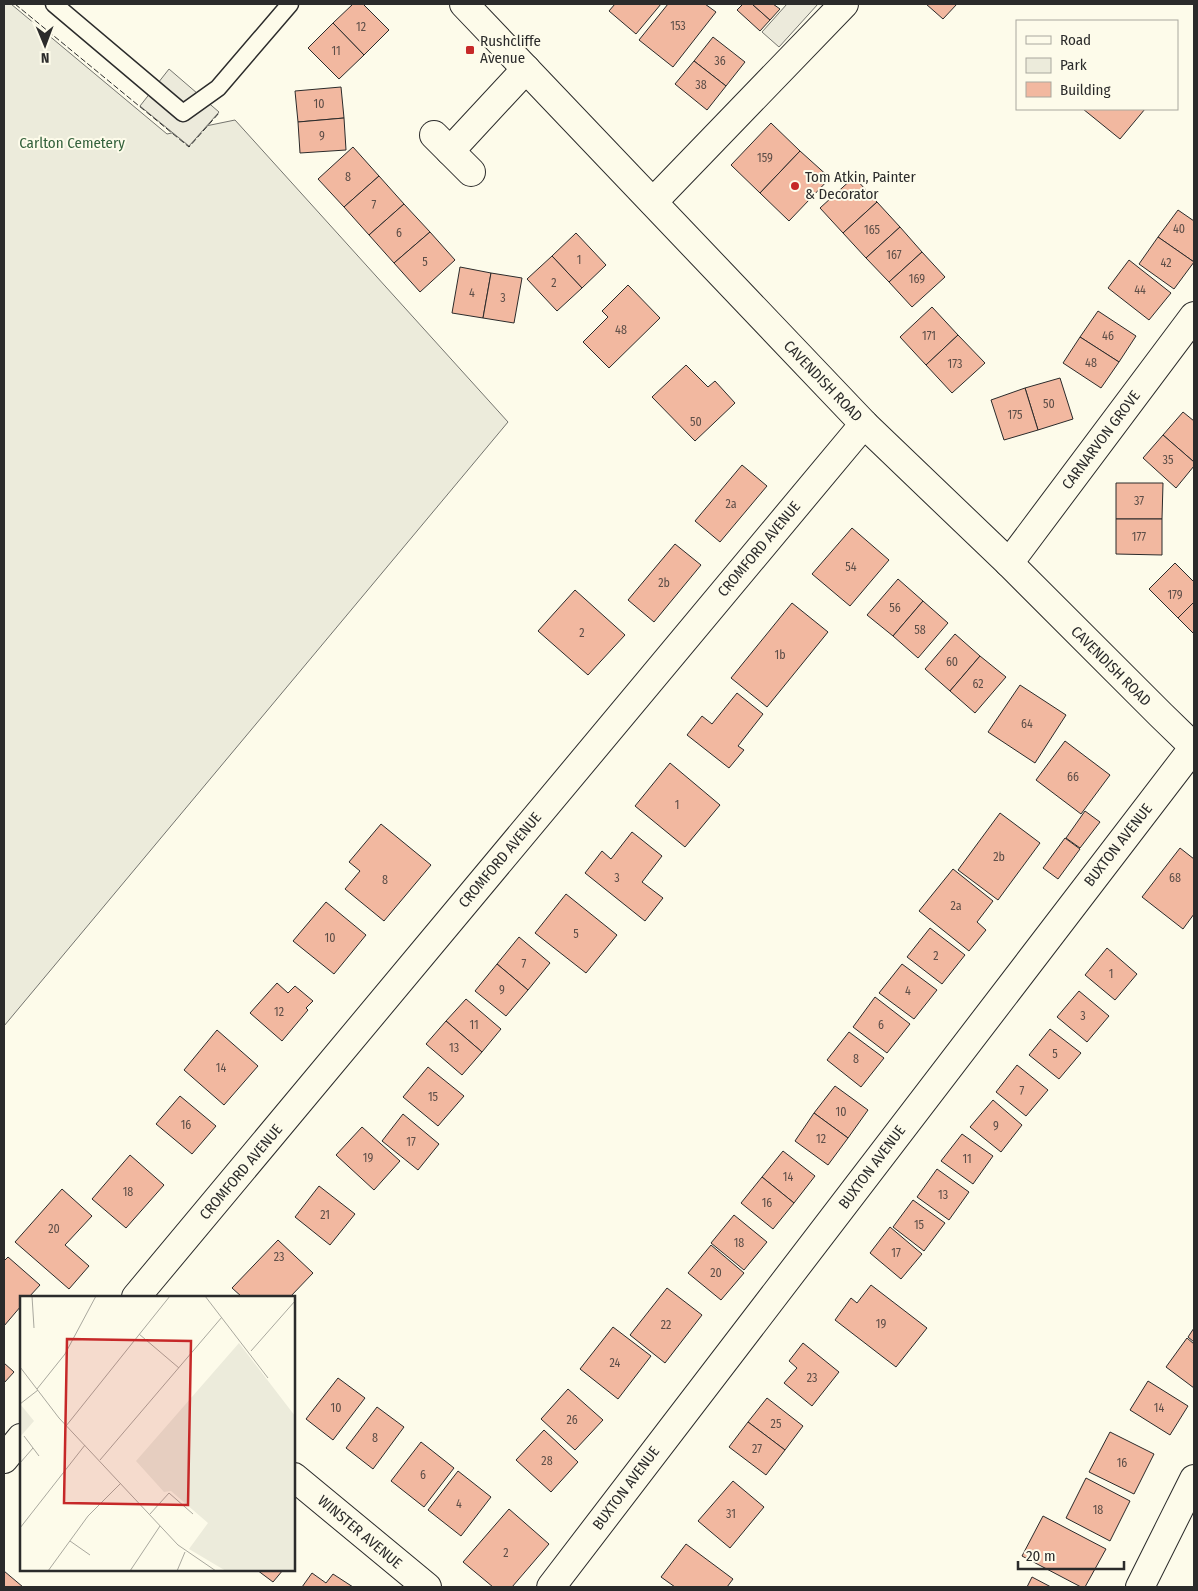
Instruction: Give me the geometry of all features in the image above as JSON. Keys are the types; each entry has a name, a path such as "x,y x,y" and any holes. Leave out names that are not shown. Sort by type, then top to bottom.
{"street":[{"name":"CAVENDISH ROAD","path":"464,4 864,424 1009,563 1194,747"},
{"path":"653,202 844,4"},
{"path":"471,172 442,143 526,70"},
{"name":"CARNARVON GROVE","path":"1009,563 1194,316"},
{"name":"CROMFORD AVENUE","path":"137,1296 864,424"},
{"name":"BUXTON AVENUE","path":"551,1587 1194,747"},
{"path":"4,1460 20,1439"},
{"path":"1140,1587 1194,1478"},
{"name":"WINSTER AVENUE","path":"295,1479 427,1587"}],"lane":[{"path":"54,4 183,113 218,88 290,4"}],"green space":[{"name":"Carlton Cemetery","path":"4,4 11,4 167,134 235,120 508,422 4,1026"}],"shaded area":[{"path":"787,4 818,4 779,47 762,32"},
{"path":"169,69 219,112 189,146 140,106"}],"building":[{"path":"353,4 363,4 389,30 364,55 333,23"},
{"path":"615,4 661,4 636,34 609,11"},
{"path":"668,4 705,4 716,12 673,67 639,40"},
{"path":"743,4 752,4 770,20 760,31 737,10"},
{"path":"752,4 773,4 780,9 770,20"},
{"path":"926,4 957,4 943,19"},
{"path":"333,23 364,55 339,79 308,48"},
{"path":"713,37 745,62 726,86 694,61"},
{"path":"694,61 726,86 707,110 675,84"},
{"path":"341,87 344,118 298,122 295,91"},
{"path":"1084,110 1144,110 1120,139"},
{"path":"344,118 346,150 300,153 298,122"},
{"path":"771,123 800,151 760,193 731,165"},
{"path":"353,147 379,176 344,207 318,179"},
{"name":"Tom Atkin, Painter & Decorator","path":"800,151 830,178 789,221 760,193"},
{"path":"379,176 404,204 369,235 344,207"},
{"path":"854,177 877,202 843,233 820,208"},
{"path":"877,202 900,227 866,258 843,233"},
{"path":"404,204 430,232 394,263 369,235"},
{"path":"1178,210 1194,221 1194,262 1158,237"},
{"path":"900,227 922,252 889,282 866,258"},
{"path":"430,232 455,260 420,292 394,263"},
{"path":"576,233 606,265 582,288 552,256"},
{"path":"1158,237 1194,262 1174,289 1139,264"},
{"path":"922,252 945,277 912,307 889,282"},
{"path":"552,256 582,288 557,311 527,279"},
{"path":"1129,260 1171,293 1149,320 1108,288"},
{"path":"460,267 491,273 483,318 452,313"},
{"path":"491,273 522,278 514,323 483,318"},
{"path":"628,285 660,318 609,368 583,342 608,317 602,311"},
{"path":"932,307 958,335 926,365 900,337"},
{"path":"1098,311 1136,336 1119,362 1080,337"},
{"path":"958,335 985,363 952,393 926,365"},
{"path":"1080,337 1119,362 1101,388 1063,363"},
{"path":"686,365 708,387 715,381 735,403 695,441 652,397"},
{"path":"1060,378 1073,419 1038,430 1025,388"},
{"path":"1025,388 1038,430 1004,440 991,400"},
{"path":"1183,412 1194,421 1194,462 1163,435"},
{"path":"1163,435 1194,462 1194,466 1176,488 1143,458"},
{"path":"742,465 767,486 720,542 695,521"},
{"path":"1116,483 1163,483 1162,519 1116,519"},
{"path":"1116,519 1162,519 1162,555 1116,554"},
{"path":"852,528 889,560 850,606 812,574"},
{"path":"675,544 701,565 654,622 628,600"},
{"path":"1175,563 1194,582 1194,602 1178,618 1149,589"},
{"path":"898,579 923,601 893,636 867,615"},
{"path":"575,590 625,635 588,675 538,631"},
{"path":"923,601 948,623 918,658 893,636"},
{"path":"1194,602 1194,634 1178,618"},
{"path":"792,603 828,632 767,707 731,678"},
{"path":"955,634 980,656 950,691 925,669"},
{"path":"980,656 1006,677 975,713 950,691"},
{"path":"1020,685 1066,715 1035,763 988,732"},
{"path":"737,693 763,714 738,746 744,750 729,768 687,735 702,716 712,724"},
{"path":"1065,741 1110,775 1081,814 1036,780"},
{"path":"670,763 720,805 685,847 635,806"},
{"path":"1085,811 1100,822 1080,848 1066,838"},
{"path":"1000,813 1040,843 998,900 958,870"},
{"path":"381,824 431,865 384,921 345,889 360,871 349,862"},
{"path":"632,832 662,856 642,882 663,898 645,921 585,873 602,851 611,859"},
{"path":"1065,838 1080,849 1058,879 1043,868"},
{"path":"1180,848 1194,859 1194,914 1183,929 1142,897"},
{"path":"953,869 993,901 977,922 986,930 969,951 919,911"},
{"path":"566,894 617,935 586,973 535,933"},
{"path":"326,902 366,935 334,974 293,941"},
{"path":"930,928 965,955 942,984 907,957"},
{"path":"519,937 550,963 528,990 497,964"},
{"path":"1107,948 1137,974 1115,1000 1085,975"},
{"path":"497,964 528,990 506,1016 475,991"},
{"path":"902,964 937,990 914,1019 879,993"},
{"path":"277,983 288,993 295,986 313,1001 306,1008 308,1010 282,1041 250,1013"},
{"path":"1079,991 1109,1016 1087,1042 1057,1017"},
{"path":"875,997 910,1024 887,1053 853,1027"},
{"path":"466,999 501,1029 482,1052 446,1021"},
{"path":"446,1021 482,1052 462,1075 426,1044"},
{"path":"1050,1029 1081,1053 1059,1079 1029,1055"},
{"path":"217,1030 258,1066 224,1105 184,1070"},
{"path":"849,1032 884,1058 861,1087 827,1060"},
{"path":"1017,1065 1048,1090 1026,1116 996,1092"},
{"path":"428,1067 464,1096 438,1126 403,1097"},
{"path":"835,1086 868,1110 848,1138 814,1113"},
{"path":"180,1096 216,1126 192,1154 156,1124"},
{"path":"993,1100 1022,1125 1001,1152 970,1127"},
{"path":"814,1113 848,1138 828,1165 795,1141"},
{"path":"403,1114 439,1144 418,1170 382,1141"},
{"path":"362,1127 400,1161 374,1190 336,1155"},
{"path":"962,1134 993,1156 973,1184 941,1161"},
{"path":"783,1151 815,1176 794,1203 762,1177"},
{"path":"130,1155 164,1185 126,1228 92,1199"},
{"path":"937,1169 969,1192 949,1220 917,1197"},
{"path":"762,1177 794,1203 773,1229 741,1203"},
{"path":"319,1186 355,1214 330,1245 295,1217"},
{"path":"62,1189 92,1216 65,1245 89,1266 69,1289 15,1242"},
{"path":"913,1200 945,1223 924,1251 893,1227"},
{"path":"734,1215 767,1242 744,1270 711,1243"},
{"path":"890,1227 922,1254 901,1279 870,1253"},
{"path":"278,1240 313,1273 291,1296 241,1296 232,1288"},
{"path":"711,1245 744,1273 721,1300 688,1273"},
{"path":"8,1257 40,1285 30,1296 20,1296 20,1307 4,1326 4,1261"},
{"path":"871,1285 927,1328 896,1367 835,1320 851,1298 857,1303"},
{"path":"667,1288 702,1315 665,1363 630,1335"},
{"path":"613,1327 651,1356 618,1399 580,1369"},
{"path":"1194,1328 1194,1342 1188,1337"},
{"path":"1187,1338 1194,1344 1194,1388 1166,1367"},
{"path":"803,1343 839,1372 812,1406 784,1383 797,1368 789,1361"},
{"path":"4,1363 14,1372 4,1383"},
{"path":"338,1378 365,1398 333,1440 306,1419"},
{"path":"1148,1381 1188,1406 1170,1435 1130,1410"},
{"path":"568,1389 603,1420 575,1450 541,1419"},
{"path":"767,1398 803,1426 785,1450 748,1422"},
{"path":"377,1407 404,1427 373,1469 346,1448"},
{"path":"748,1422 785,1450 766,1475 729,1447"},
{"path":"544,1430 578,1462 551,1492 516,1460"},
{"path":"1110,1432 1154,1454 1134,1494 1089,1472"},
{"path":"421,1442 454,1468 424,1507 391,1481"},
{"path":"458,1471 491,1497 461,1536 428,1510"},
{"path":"1086,1478 1130,1501 1110,1541 1066,1518"},
{"path":"733,1481 764,1507 730,1548 698,1521"},
{"path":"509,1509 549,1544 512,1587 493,1587 463,1562"},
{"path":"1043,1516 1106,1549 1085,1587 1081,1587 1022,1556"},
{"path":"686,1544 733,1579 727,1587 675,1587 661,1577"},
{"path":"4,1571 23,1587 4,1587"},
{"path":"258,1571 282,1571 273,1582"},
{"path":"312,1573 326,1583 333,1574 353,1587 302,1587"},
{"path":"1032,1577 1051,1587 1027,1587"}],"fence":[{"path":"15,4 189,147 219,113"}],"place":[{"name":"Rushcliffe Avenue","path":"470,50"},
{"name":"Tom Atkin, Painter & Decorator","path":"795,186"}]}
